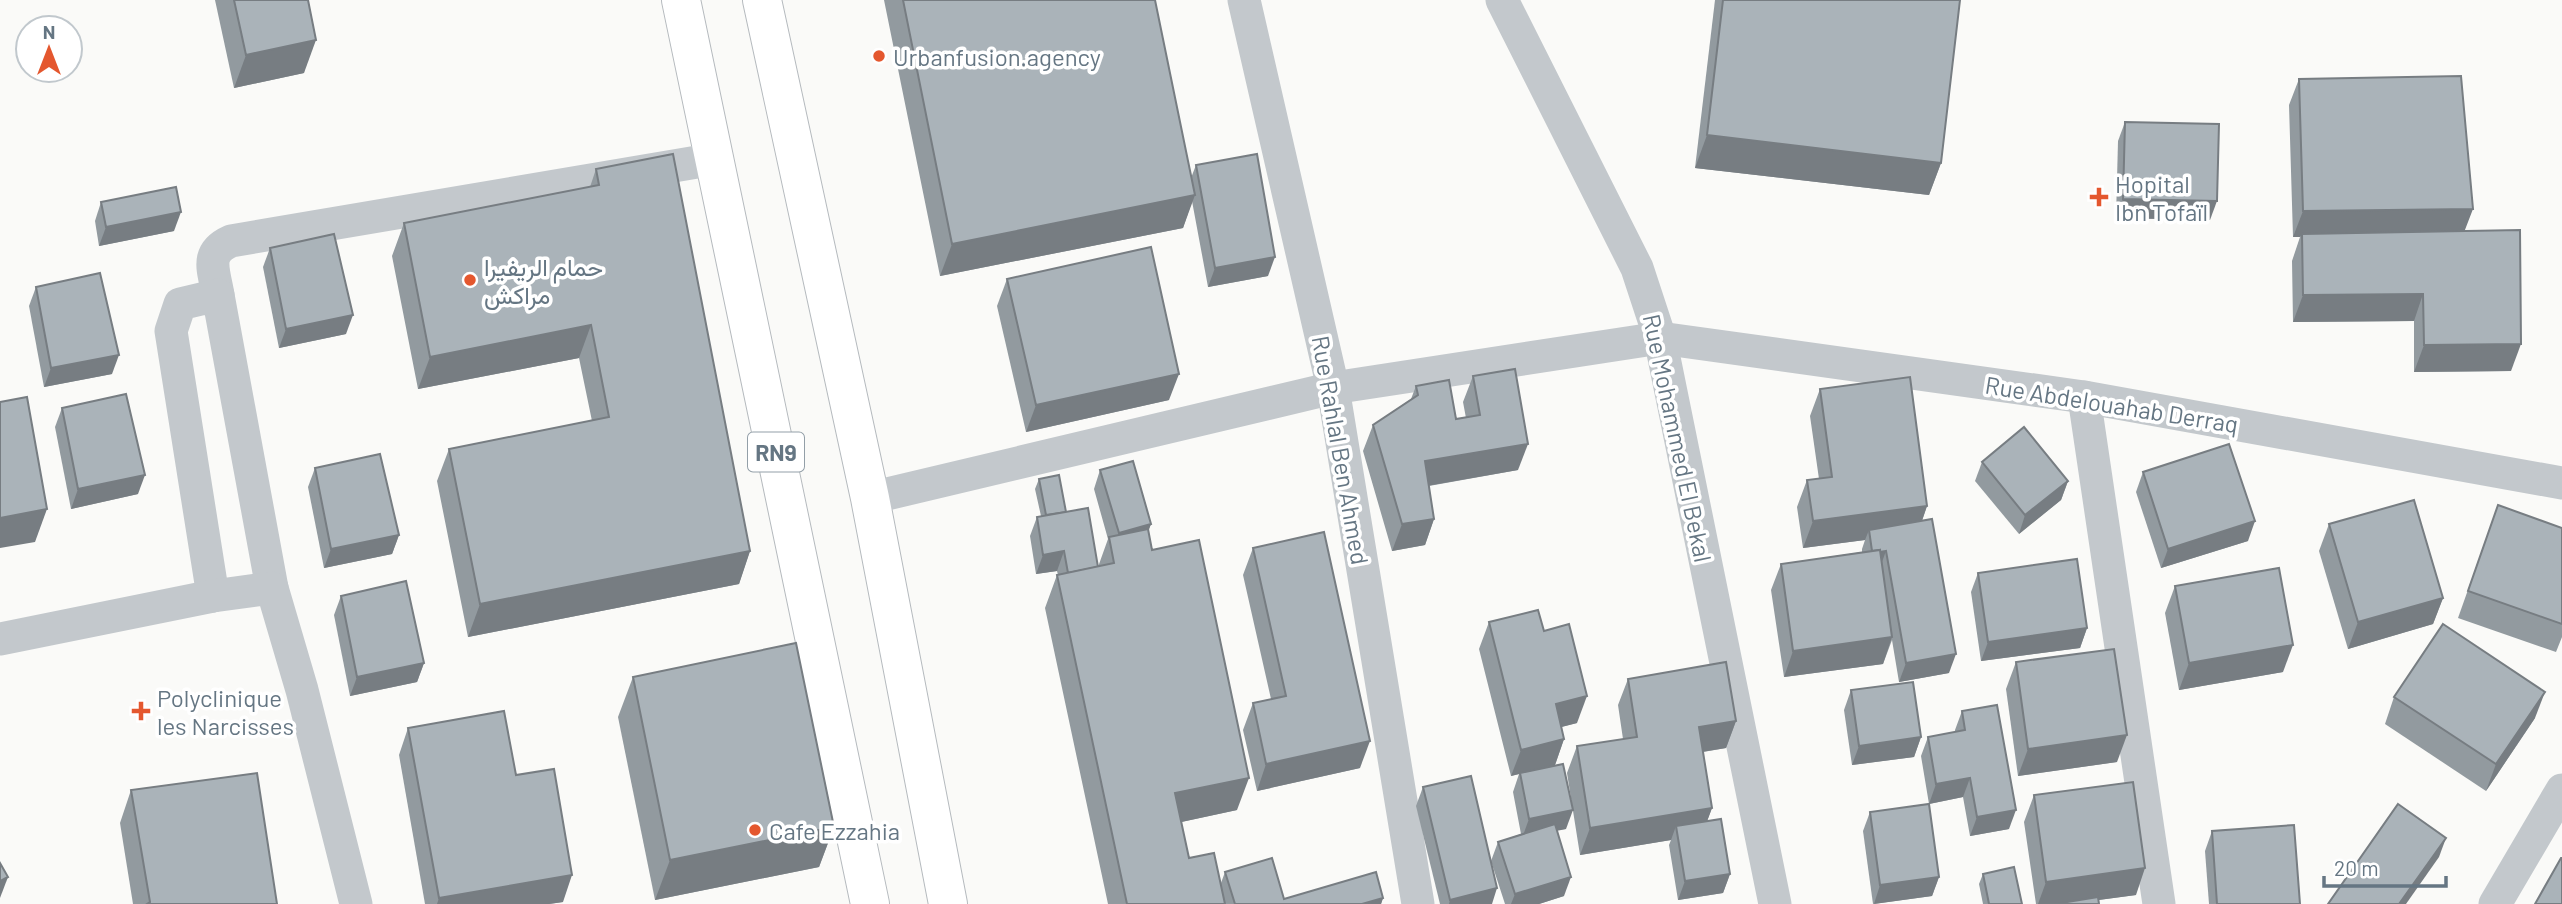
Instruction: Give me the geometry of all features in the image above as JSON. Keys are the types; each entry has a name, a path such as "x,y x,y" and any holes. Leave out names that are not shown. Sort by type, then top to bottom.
{"main road":[{"name":"RN9","path":"681,0 870,904"},
{"path":"762,0 870,498 948,904"}],"street":[{"name":"Rue Rahlal Ben Ahmed","path":"1244,0 1333,388 1418,904"},
{"name":"Rue Mohammed El Bekal","path":"1502,0 1637,268 1660,338 1775,904"},
{"path":"356,904 302,690 272,588 213,255 218,247 231,242 715,159"},
{"path":"213,596 171,331 180,304 218,295"},
{"name":"Rue Abdelouahab Derraq","path":"870,498 1333,388 1660,338 2084,397 2562,483"},
{"path":"2084,397 2159,904"},
{"path":"0,639 213,596 272,588"},
{"path":"2495,904 2562,790"}],"building":[{"path":"234,0 308,0 316,40 246,55"},
{"path":"903,0 1155,0 1195,195 952,244"},
{"path":"1723,0 1960,0 1941,163 1707,135"},
{"path":"2461,76 2473,209 2303,211 2299,79"},
{"path":"2125,122 2219,124 2217,201 2123,199"},
{"path":"673,154 750,551 480,604 449,449 609,417 591,325 430,357 404,223 599,185 596,169"},
{"path":"1257,154 1275,257 1215,268 1196,165"},
{"path":"176,187 181,212 106,227 101,202"},
{"path":"2520,230 2521,344 2424,345 2423,294 2303,295 2302,234"},
{"path":"334,234 353,315 286,329 270,248"},
{"path":"1151,247 1179,374 1036,405 1007,279"},
{"path":"100,273 119,355 51,368 36,287"},
{"path":"1515,369 1528,444 1425,461 1434,519 1402,524 1373,425 1418,395 1416,386 1449,380 1456,419 1480,415 1473,376"},
{"path":"1910,377 1927,506 1813,521 1807,480 1832,477 1820,389"},
{"path":"126,394 145,475 78,489 62,408"},
{"path":"27,397 47,509 0,518 0,402"},
{"path":"2024,427 2068,481 2025,515 1982,462"},
{"path":"2229,444 2255,521 2168,549 2143,472"},
{"path":"380,454 399,535 331,549 315,468"},
{"path":"1133,461 1151,524 1119,533 1100,470"},
{"path":"1059,475 1066,512 1046,515 1039,479"},
{"path":"2414,500 2443,598 2358,622 2329,524"},
{"path":"2498,505 2562,528 2562,624 2468,591"},
{"path":"1088,508 1098,567 1068,573 1064,551 1043,555 1037,517"},
{"path":"1932,519 1956,654 1906,663 1886,551 1872,551 1869,530"},
{"path":"1148,529 1152,550 1199,540 1249,778 1175,793 1189,858 1214,853 1225,904 1127,904 1057,575 1114,563 1109,537"},
{"path":"1324,532 1370,741 1266,764 1253,703 1286,696 1253,548"},
{"path":"1880,550 1892,637 1793,651 1781,564"},
{"path":"2077,559 2087,628 1988,642 1978,573"},
{"path":"2279,568 2293,645 2189,663 2175,586"},
{"path":"406,581 424,663 357,677 341,596"},
{"path":"1538,610 1544,631 1569,624 1587,696 1556,704 1564,739 1521,750 1489,622"},
{"path":"2443,624 2545,692 2496,764 2394,697"},
{"path":"796,643 834,827 670,860 633,677"},
{"path":"2114,649 2127,735 2028,749 2016,662"},
{"path":"1726,662 1736,721 1699,727 1712,808 1590,828 1577,746 1637,737 1628,679"},
{"path":"1913,682 1921,737 1859,746 1851,690"},
{"path":"1997,705 2016,810 1977,817 1970,778 1936,784 1928,737 1965,730 1962,711"},
{"path":"504,711 516,775 554,769 572,875 439,898 408,728"},
{"path":"1563,764 1573,810 1529,819 1520,773"},
{"path":"257,773 277,904 147,904 150,902 131,790"},
{"path":"1471,776 1497,888 1450,900 1423,787"},
{"path":"2133,782 2145,868 2046,882 2034,795"},
{"path":"1929,804 1939,877 1880,885 1870,812"},
{"path":"2398,804 2446,838 2399,904 2328,904"},
{"path":"1721,819 1730,874 1685,881 1676,826"},
{"path":"1555,824 1571,877 1515,894 1498,842"},
{"path":"2294,825 2300,904 2217,904 2212,831"},
{"path":"1272,858 1284,899 1376,872 1383,898 1362,904 1235,904 1225,872"},
{"path":"2561,858 2562,904 2535,904"},
{"path":"0,863 8,877 0,881"},
{"path":"2014,867 2022,904 1989,904 1983,874"},
{"path":"2098,897 2099,904 2055,904"}],"place":[{"name":"Urbanfusion.agency","path":"879,56"},
{"name":"Hopital Ibn Tofaïl","path":"2099,197"},
{"name":"حمام الريفيرا مراكش","path":"470,280"},
{"name":"Polyclinique les Narcisses","path":"141,711"},
{"name":"Cafe Ezzahia","path":"755,830"}]}
